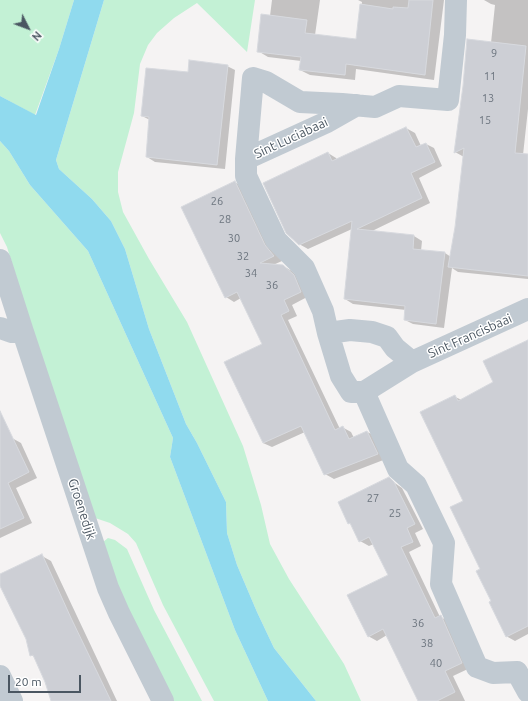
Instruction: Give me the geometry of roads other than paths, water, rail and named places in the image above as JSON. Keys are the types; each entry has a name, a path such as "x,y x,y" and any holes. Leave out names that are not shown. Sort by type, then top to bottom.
{"street":[{"name":"Sint Luciabaai","path":"357,105 328,122 246,159 253,78 266,82 300,102 357,105 375,107 398,96 448,100 455,35 456,0"},
{"path":"246,159 246,176 276,240 304,268 323,311 341,376 351,392 364,392 398,469 416,485 444,543 441,584 477,667 493,673 523,669 528,692"},
{"name":"Groenedijk","path":"0,260 108,588 163,701"},
{"name":"Sint Francisbaai","path":"364,392 412,362 528,310"},
{"path":"0,328 12,332 23,332"},
{"name":"Sint Francisbaai","path":"328,333 350,330 372,332 387,337 395,348 412,362"},
{"path":"0,676 12,701"}],"water":[{"path":"74,0 104,0 56,160 59,169 92,199 111,221 125,249 149,329 186,424 226,502 227,533 237,565 274,648 316,701 268,701 235,630 170,457 173,438 88,251 30,185 9,151 0,141 0,96 36,115"}]}
